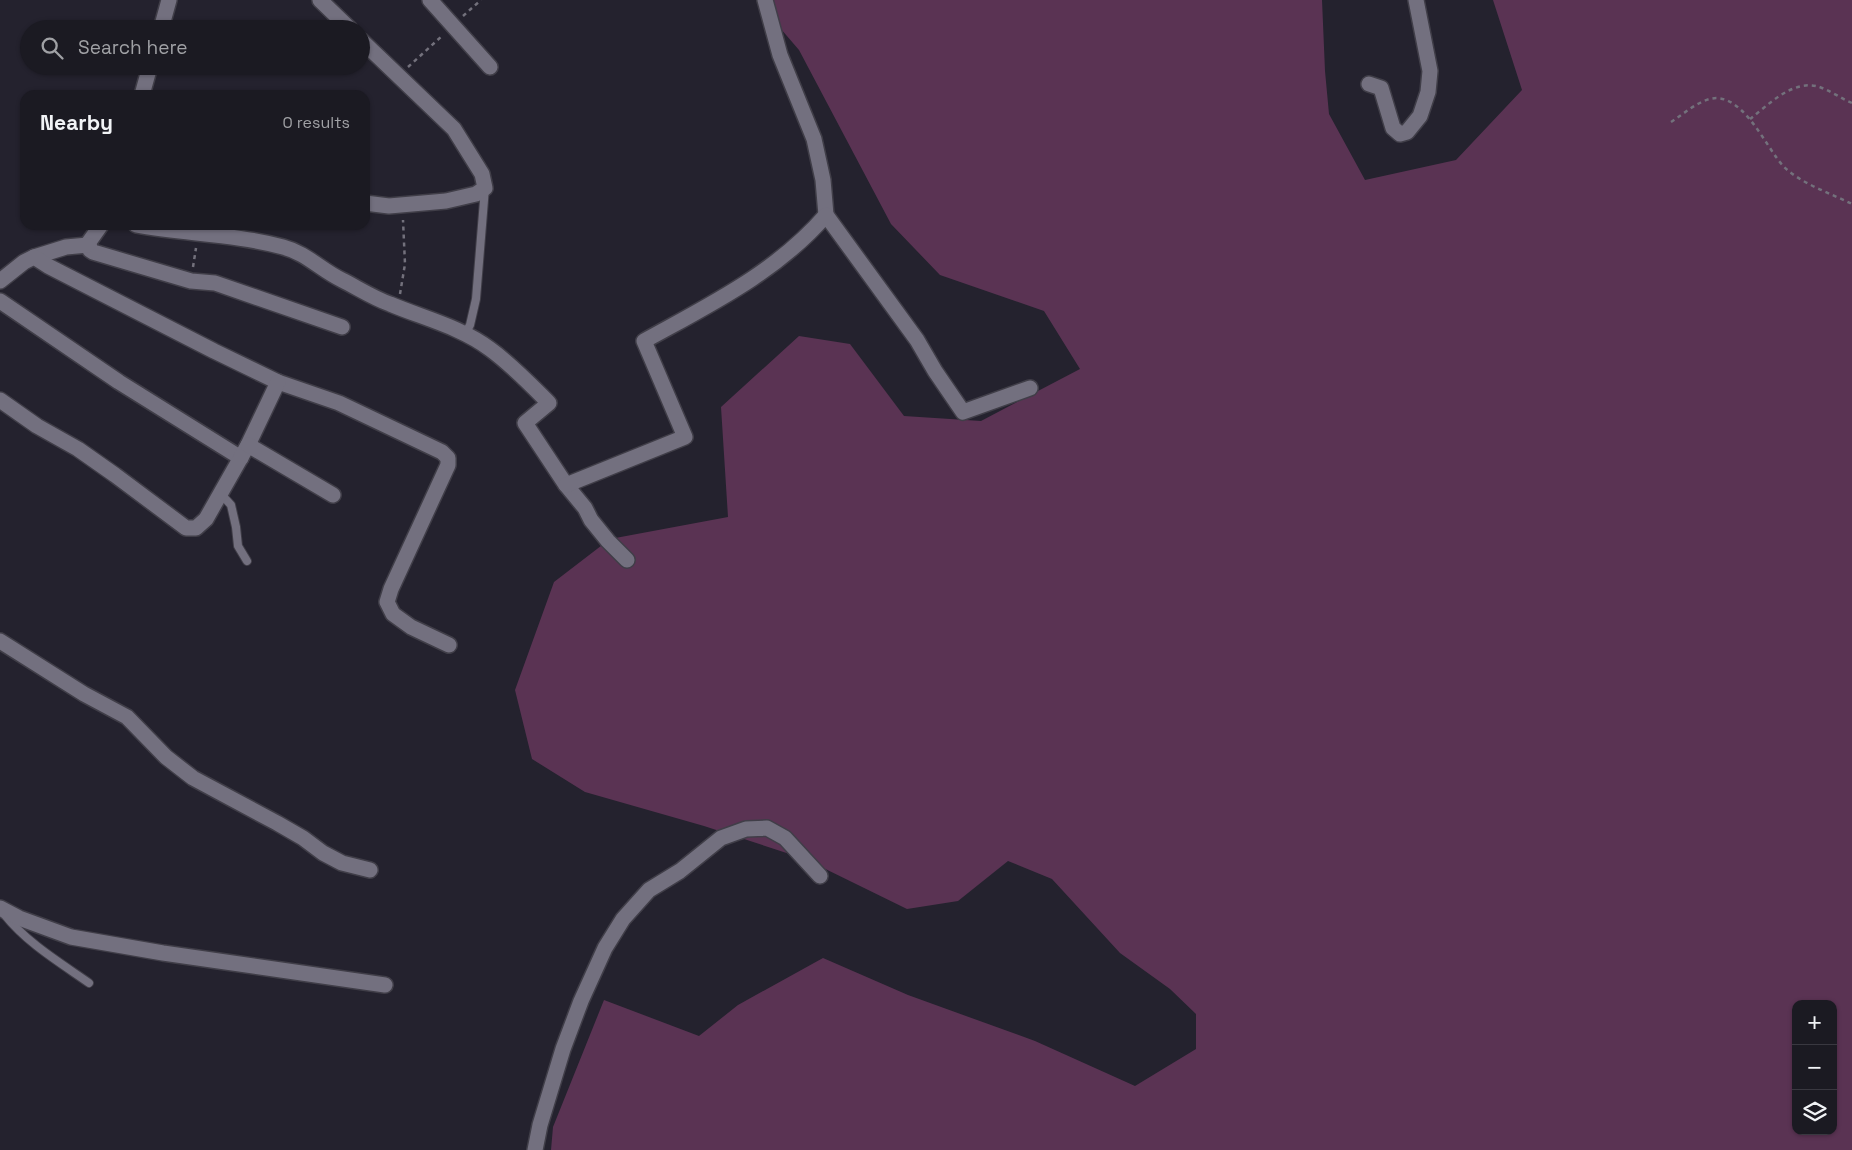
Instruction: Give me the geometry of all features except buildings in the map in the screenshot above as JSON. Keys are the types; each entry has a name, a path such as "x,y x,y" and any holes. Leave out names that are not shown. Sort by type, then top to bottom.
{"street":[{"path":"163,20 169,0"},
{"path":"320,0 341,20"},
{"path":"430,0 490,67"},
{"path":"765,0 780,55 814,140 823,180 826,215 917,340 935,371 963,412 1030,388"},
{"path":"1368,84 1381,88 1393,128 1400,134 1408,132 1420,116 1428,92 1430,71 1416,0"},
{"path":"370,49 454,129 482,174 485,188 476,194 446,201 389,206 370,204"},
{"path":"143,90 148,75"},
{"path":"566,485 685,437 644,341 738,289 778,261 811,232 826,215"},
{"path":"88,246 98,230"},
{"path":"170,230 284,247 304,254 334,277 398,308 465,334 490,348 518,372 549,403 525,423 566,485 586,508 591,520 627,560"},
{"path":"0,281 24,262 34,257 66,247 88,246"},
{"path":"88,246 93,252 191,281 215,283 342,327"},
{"path":"34,257 48,266 278,382 339,403 442,452 448,458 448,465 391,589 387,602 393,614 412,627 449,645"},
{"path":"0,301 119,382 244,451 333,495"},
{"path":"0,400 37,426 78,449 186,528 196,528 206,519 221,494 278,382"},
{"path":"0,641 84,694 127,717 166,757 193,778 277,823 342,863 370,870"},
{"path":"535,1150 540,1125 563,1049 581,1001 605,948 623,919 648,890 680,871 721,838 746,829 767,828 786,838 820,876"},
{"path":"0,908 19,918 71,937 163,953 384,985"}],"lane":[{"path":"465,334 470,325 476,299 485,188"},
{"path":"221,494 231,506 238,546 247,561"},
{"path":"0,908 15,928 43,952 89,982"}],"path":[{"path":"398,76 481,0"},
{"path":"1750,119 1777,98 1798,87 1817,86 1852,102"},
{"path":"1671,122 1704,101 1713,98 1723,99 1734,104 1750,119 1776,159 1786,169 1810,184 1852,204"},
{"path":"398,308 405,264 401,205"},
{"path":"191,281 198,234"}],"shaded area":[{"path":"756,0 1322,0 1329,114 1365,180 1456,160 1522,90 1493,0 1852,0 1852,1150 551,1150 553,1127 604,1000 699,1036 738,1005 823,958 908,995 1035,1041 1135,1086 1196,1049 1196,1014 1170,989 1120,953 1052,879 1008,861 958,901 907,909 805,859 704,826 585,792 532,759 515,690 554,582 610,539 728,517 721,407 799,336 850,344 904,416 981,421 1080,369 1044,311 940,275 891,224 799,50"}]}
